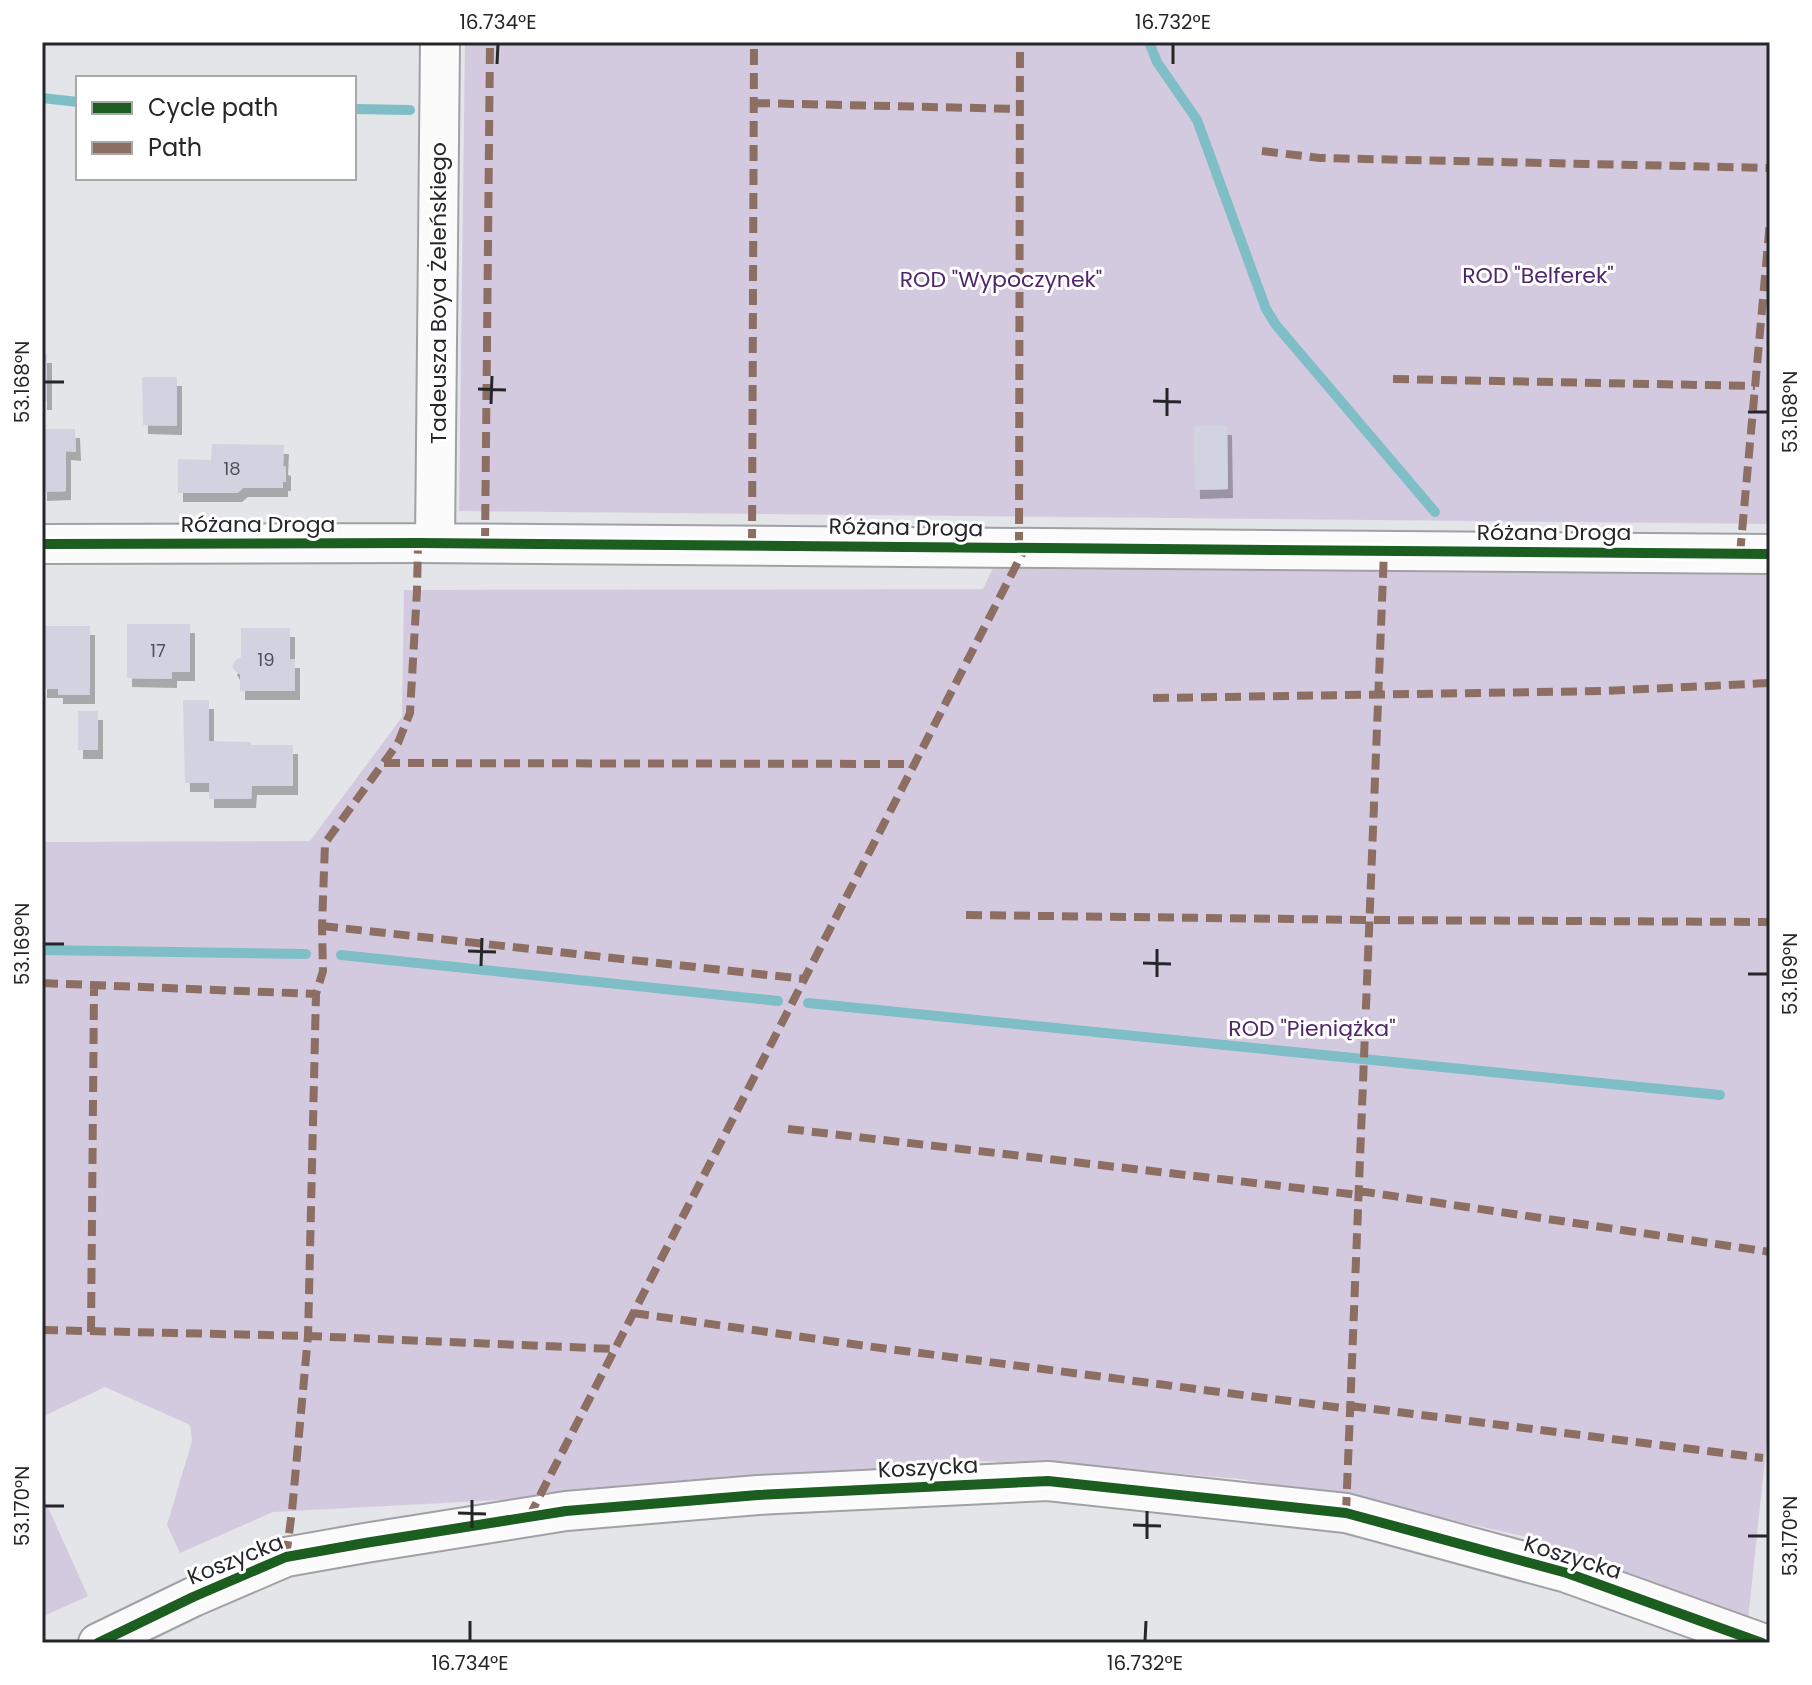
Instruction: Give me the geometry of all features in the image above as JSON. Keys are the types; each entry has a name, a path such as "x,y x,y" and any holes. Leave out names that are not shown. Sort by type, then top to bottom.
{"street":[{"name":"Tadeusza Boya Żeleńskiego","path":"435,543 440,42"},
{"name":"Różana Droga","path":"42,544 435,543 1770,554"},
{"name":"Koszycka","path":"98,1643 286,1557 365,1543 566,1511 758,1495 1048,1481 1346,1513 1567,1573 1762,1643"}],"green space":[{"name":"ROD \"Wypoczynek\"","path":"465,42 1770,42 1770,524 459,511"},
{"name":"ROD \"Pieniążka\"","path":"993,568 1770,573 1770,1412 1748,1620 1532,1538 1363,1500 1240,1479 1092,1466 978,1461 560,1497 273,1512 180,1553 167,1525 192,1441 190,1425 105,1387 42,1417 42,842 310,841 402,717 404,590 983,589"},
{"path":"42,1494 88,1596 42,1617"}],"building":[{"path":"42,354 47,354 47,401 42,401"},
{"path":"142,377 177,377 177,426 143,425"},
{"path":"1194,426 1227,426 1228,489 1195,490"},
{"path":"42,429 75,429 76,452 66,451 66,491 42,492"},
{"path":"212,444 284,445 286,482 283,482 283,488 243,488 237,493 178,493 178,459 211,460"},
{"path":"127,624 190,624 190,672 172,672 172,679 127,678"},
{"path":"42,626 90,626 90,695 58,695 58,689 42,689"},
{"path":"241,628 290,628 290,659 295,659 295,691 240,691 240,674 232,666 241,657"},
{"path":"183,700 209,700 209,741 293,745 293,786 252,786 251,799 209,799 209,783 185,783"},
{"path":"78,711 98,711 98,750 78,750"}],"waterway":[{"path":"1149,42 1157,62 1197,120 1266,309 1276,325 1435,512"},
{"path":"42,98 76,102"},
{"path":"356,109 410,110"},
{"path":"42,950 306,954"},
{"path":"341,955 778,1001"},
{"path":"808,1003 1720,1095"}],"marked path":[{"path":"485,544 490,42"},
{"path":"752,545 754,42"},
{"path":"1019,548 1020,42"},
{"path":"754,103 1020,109"},
{"path":"1262,151 1320,158 1770,168"},
{"path":"1740,554 1770,221"},
{"path":"1393,379 1755,386"},
{"path":"286,1557 308,1336 316,994 323,971 325,843 398,743 410,713 418,543"},
{"path":"529,1517 1025,548"},
{"path":"1346,1513 1384,551"},
{"path":"1153,698 1604,691 1770,683"},
{"path":"384,763 914,764"},
{"path":"966,915 1770,922"},
{"path":"322,926 804,979"},
{"path":"42,983 316,994"},
{"path":"91,1332 94,986"},
{"path":"788,1129 1359,1195"},
{"path":"1359,1191 1770,1252"},
{"path":"633,1313 1350,1409"},
{"path":"42,1330 308,1336 614,1349"},
{"path":"1350,1406 1763,1458"}],"cycle path":[{"path":"42,544 418,543 1770,554"},
{"path":"98,1643 286,1557 365,1543 566,1511 758,1495 1048,1481 1346,1513 1567,1573 1762,1643"}],"park label":[{"name":"ROD \"Belferek\"","path":"1538,275"}]}
